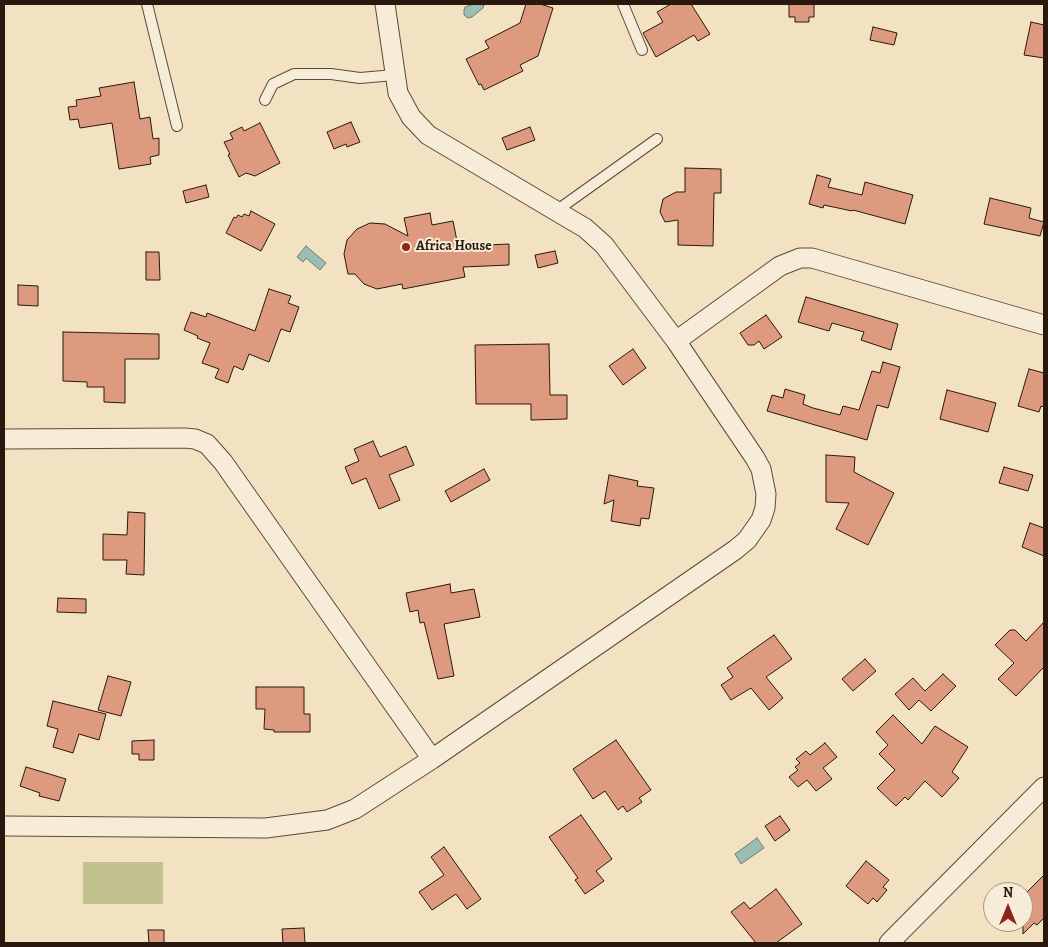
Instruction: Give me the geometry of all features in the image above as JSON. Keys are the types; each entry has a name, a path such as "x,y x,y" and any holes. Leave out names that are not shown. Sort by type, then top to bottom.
{"street":[{"path":"4,826 266,828 327,820 355,809 432,759 735,550 755,530 761,520 765,508 766,494 761,469 755,458 676,341 604,245 585,228 428,135 410,118 398,93 394,75 385,4"},
{"path":"676,341 780,266 800,258 823,260 1044,325"},
{"path":"4,439 186,438 195,439 207,444 223,462 432,759"},
{"path":"889,943 1044,787"}],"lane":[{"path":"147,4 177,126"},
{"path":"623,4 642,50"},
{"path":"265,100 273,84 294,74 331,74 360,78 394,75"},
{"path":"556,211 657,139"}],"shaded area":[{"path":"83,862 163,862 163,904 83,904"}],"water":[{"path":"474,4 484,5 472,17 468,18 464,15 465,7"},
{"path":"306,246 326,263 320,270 306,258 303,262 297,257"},
{"path":"757,838 764,848 741,864 735,854"}],"building":[{"path":"526,4 540,4 553,8 538,56 520,65 523,71 484,90 481,84 479,85 466,59 489,48 485,41 520,23"},
{"path":"671,4 691,4 710,34 698,41 694,35 656,57 643,33 663,22 657,12"},
{"path":"789,4 814,4 814,17 809,17 809,22 795,22 795,17 789,17"},
{"path":"1031,22 1044,25 1044,58 1024,55"},
{"path":"873,27 897,33 894,45 870,40"},
{"path":"134,82 140,119 150,117 153,139 159,138 159,155 150,157 151,164 119,169 112,123 80,128 78,119 70,120 68,107 77,106 76,100 101,96 99,88"},
{"path":"351,122 360,142 347,147 346,144 334,149 327,132"},
{"path":"260,123 280,163 255,176 246,173 239,177 224,142 233,139 230,133 242,127 244,131"},
{"path":"530,127 535,140 507,150 502,138"},
{"path":"685,168 721,169 721,193 714,193 713,246 678,245 678,220 665,222 660,212 663,199 676,192 685,192"},
{"path":"817,175 831,179 828,187 862,195 865,182 913,195 905,224 853,210 824,205 823,208 809,204"},
{"path":"206,185 209,197 186,203 183,191"},
{"path":"990,198 1031,208 1029,218 1044,222 1040,236 984,224"},
{"path":"251,211 275,224 261,251 226,233 234,217 236,218 238,215 242,217 244,214 249,216"},
{"name":"Africa House","path":"430,213 432,225 453,221 457,241 465,239 466,246 509,244 509,265 463,267 465,277 403,289 402,284 377,289 364,284 355,274 348,274 344,254 347,240 357,229 370,223 385,224 408,236 404,218"},
{"path":"555,251 558,263 538,268 535,255"},
{"path":"146,252 159,252 160,280 146,280"},
{"path":"18,285 38,286 38,306 18,305"},
{"path":"269,289 291,296 288,303 299,307 290,332 281,329 269,362 249,354 243,370 234,366 228,383 215,378 219,369 202,363 210,343 184,330 191,312 206,317 207,313 255,331"},
{"path":"806,297 898,324 891,350 861,340 864,332 832,323 829,331 798,322"},
{"path":"766,315 782,337 764,349 759,341 754,345 748,345 740,333"},
{"path":"63,332 159,334 159,359 125,359 125,403 104,402 104,387 87,387 87,382 63,381"},
{"path":"549,344 550,395 567,395 567,419 531,420 531,404 476,404 475,345"},
{"path":"633,349 646,368 623,385 609,366"},
{"path":"883,362 900,367 888,408 877,405 867,440 767,411 772,395 783,398 785,389 805,395 803,404 813,408 840,415 843,406 859,410 872,371 880,373"},
{"path":"1029,369 1044,373 1044,407 1041,406 1039,412 1018,406"},
{"path":"947,390 996,403 988,432 940,419"},
{"path":"373,441 380,457 406,446 414,465 389,475 400,500 379,509 366,478 352,484 345,467 359,461 354,449"},
{"path":"826,455 855,457 854,472 894,493 868,545 836,529 849,503 826,502"},
{"path":"1004,467 1033,475 1028,491 999,483"},
{"path":"484,469 490,480 451,502 445,491"},
{"path":"609,475 638,481 637,486 654,488 649,519 641,518 640,526 611,521 614,500 604,504"},
{"path":"128,512 145,513 144,575 126,574 127,560 103,560 103,534 127,535"},
{"path":"1030,523 1044,528 1044,556 1022,547"},
{"path":"450,584 451,593 474,589 480,617 444,624 454,676 438,679 424,622 420,623 418,610 410,612 406,593"},
{"path":"58,598 86,599 86,613 57,612"},
{"path":"1044,622 1044,667 1016,696 998,679 1014,663 995,645 1010,630 1015,630 1026,641"},
{"path":"774,635 792,659 766,677 783,698 769,710 751,688 731,700 721,685 733,677 727,668"},
{"path":"865,659 876,671 853,691 842,679"},
{"path":"943,674 956,686 931,711 919,700 909,710 895,694 913,678 925,691"},
{"path":"108,676 131,682 121,716 98,710"},
{"path":"256,687 304,687 304,714 310,714 310,732 274,732 274,730 264,729 265,709 256,709"},
{"path":"53,701 106,714 99,740 79,734 73,753 53,747 58,729 47,726"},
{"path":"893,715 922,744 935,726 968,747 952,772 959,778 942,797 925,781 908,800 905,797 896,806 877,788 895,770 879,754 888,745 876,732"},
{"path":"154,740 154,760 139,760 139,754 132,754 132,741"},
{"path":"616,740 651,790 639,798 642,802 627,812 623,806 618,810 605,791 593,799 573,769"},
{"path":"825,743 837,757 823,768 832,779 816,791 807,780 798,787 789,777 798,770 795,767 800,763 796,759 806,751 810,755"},
{"path":"26,767 66,779 59,801 39,796 40,793 20,786"},
{"path":"581,815 612,859 596,871 604,881 585,894 575,880 578,878 549,837"},
{"path":"780,816 790,830 775,841 765,826"},
{"path":"444,847 481,899 467,909 456,894 432,910 419,892 444,875 431,857"},
{"path":"866,861 889,880 883,887 887,890 877,902 873,898 868,904 846,886"},
{"path":"1044,875 1044,918 1037,925 1033,924 1033,886"},
{"path":"776,889 802,924 776,943 756,943 731,912 744,902 750,909"},
{"path":"304,928 305,943 283,943 282,929"},
{"path":"148,930 164,930 164,943 149,943"}],"place":[{"name":"Africa House","path":"406,247"}]}
